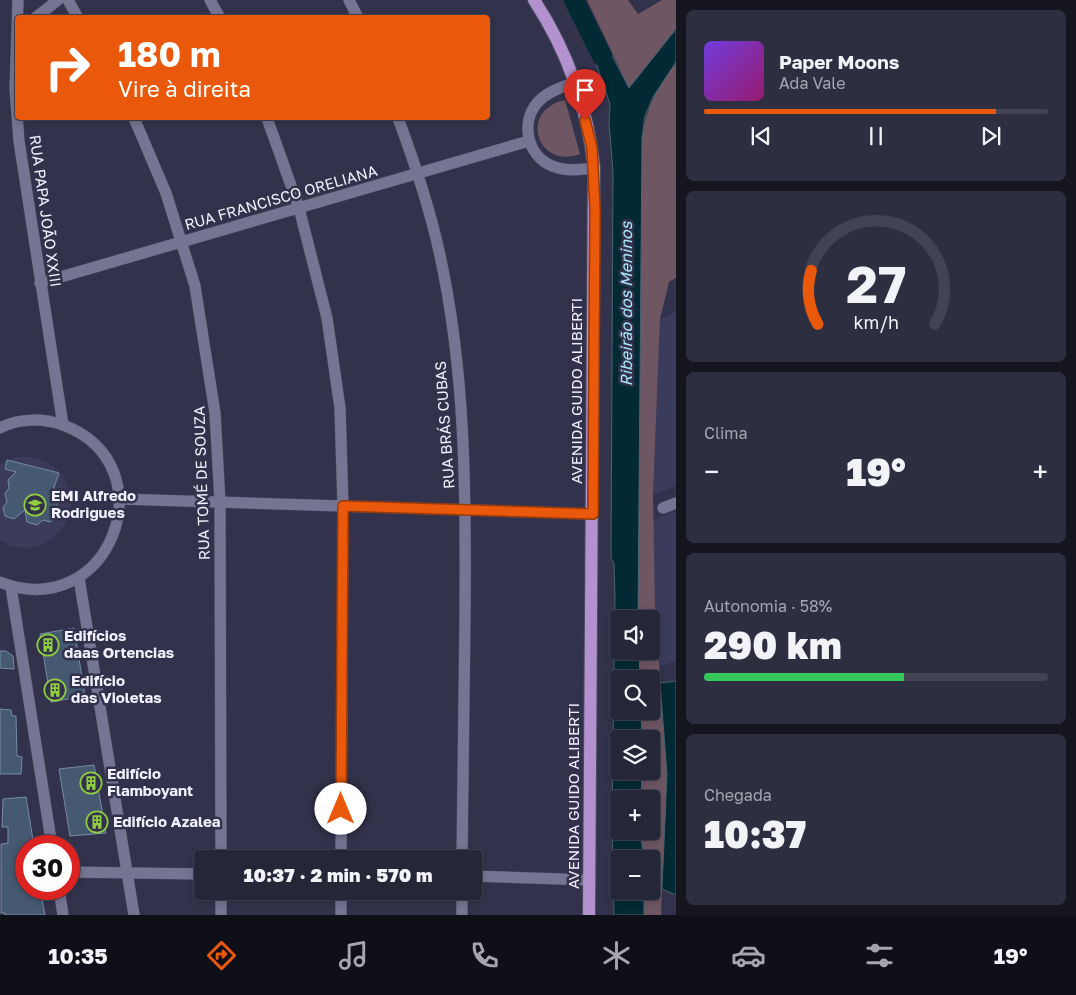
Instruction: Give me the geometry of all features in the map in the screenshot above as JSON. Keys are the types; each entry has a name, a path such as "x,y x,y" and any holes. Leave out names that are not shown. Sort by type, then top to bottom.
{"main road":[{"name":"AVENIDA GUIDO ALIBERTI","path":"534,0 555,36 575,82 590,141 594,168 590,915"}],"street":[{"name":"RUA PAPA JOÃO XXIII","path":"17,15 18,0"},
{"path":"38,15 58,0"},
{"path":"68,0 76,15"},
{"path":"210,0 218,15"},
{"path":"349,0 356,15"},
{"path":"575,82 548,94 535,106 528,120 530,141 535,153 548,164 561,169 594,168"},
{"name":"RUA PAPA JOÃO XXIII","path":"17,120 18,141 63,425"},
{"name":"RUA TOMÉ DE SOUZA","path":"135,120 166,193 183,242 195,286 211,375 220,502 221,850"},
{"path":"268,120 299,208 327,318 336,368 340,408 343,506 341,850"},
{"name":"RUA BRÁS CUBAS","path":"399,120 418,174 439,252 453,332 462,416 466,510 462,850"},
{"name":"RUA FRANCISCO ORELIANA","path":"40,283 530,141"},
{"path":"0,428 30,420 53,422 75,430 94,444 109,462 118,484 120,499 117,528 108,548 96,565 79,578 58,587 42,589 6,584 50,835"},
{"path":"120,499 593,514"},
{"path":"663,508 676,503"},
{"path":"79,578 134,915"},
{"path":"80,872 194,874"},
{"path":"482,876 590,880"},
{"path":"61,900 63,915"},
{"path":"221,900 221,915"},
{"path":"341,900 341,915"},
{"path":"462,900 462,915"}],"shaded area":[{"path":"587,0 628,0 638,14 662,0 676,0 676,29 629,88"},
{"path":"676,62 676,278 669,282 660,319 653,495 655,610 637,610 642,138 646,117 664,79"},
{"path":"565,100 580,154 565,157 553,154 544,147 539,137 538,126 541,115 550,106"},
{"path":"676,312 676,486 653,495 660,319"},
{"name":"EMI Alfredo Rodrigues","path":"16,457 31,457 45,461 58,470 66,482 71,497 70,513 64,526 54,538 41,545 26,548 11,546 0,540 0,464"},
{"path":"676,511 676,661 656,667 655,660 660,660 660,610 647,610 647,522"},
{"path":"639,660 659,660 659,670 640,670"},
{"path":"660,678 667,774 661,915 644,915 644,900 660,900 660,850 643,850 641,840 660,840 660,790 641,790 642,780 660,780 660,730 642,730 641,720 660,720"}],"water":[{"path":"676,29 676,62 653,97 645,116 642,138 638,610 615,610 614,564 611,558 613,172 609,123 610,104 594,57 591,31 605,42 629,88"},
{"path":"614,660 639,660 640,670 614,670"},
{"path":"676,681 676,895 662,889 667,774 660,683"},
{"path":"613,720 641,720 642,730 613,730"},
{"path":"613,780 642,780 641,790 612,790"},
{"path":"612,840 641,840 643,850 613,850"},
{"path":"614,900 644,900 644,915 614,915"}],"building":[{"path":"7,460 59,473 54,487 60,501 55,507 57,516 50,522 43,520 37,525 27,522 25,510 14,519 5,516 3,508 7,502 5,494 9,488 8,480 16,472 5,469"},
{"path":"74,628 85,696 51,702 40,634"},
{"path":"0,651 6,651 13,656 14,669 0,668"},
{"path":"0,709 11,710 12,716 16,716 17,756 22,757 21,774 0,774"},
{"path":"94,765 106,833 70,835 59,769"},
{"path":"26,797 32,835 15,835 15,900 42,900 45,915 5,915 5,913 1,913 1,844 8,843 8,827 2,827 3,799"}],"waterway":[{"name":"Ribeirão dos Meninos","path":"574,0 602,56"}],"place":[{"name":"EMI Alfredo Rodrigues","path":"35,505"},
{"name":"Edifícios daas Ortencias","path":"48,645"},
{"name":"Edifício das Violetas","path":"55,690"},
{"name":"Edifício Flamboyant","path":"91,783"},
{"name":"Edifício Azalea","path":"97,822"}],"route":[{"path":"341,809 343,506 593,514 595,209 592,148 585,120"}]}
